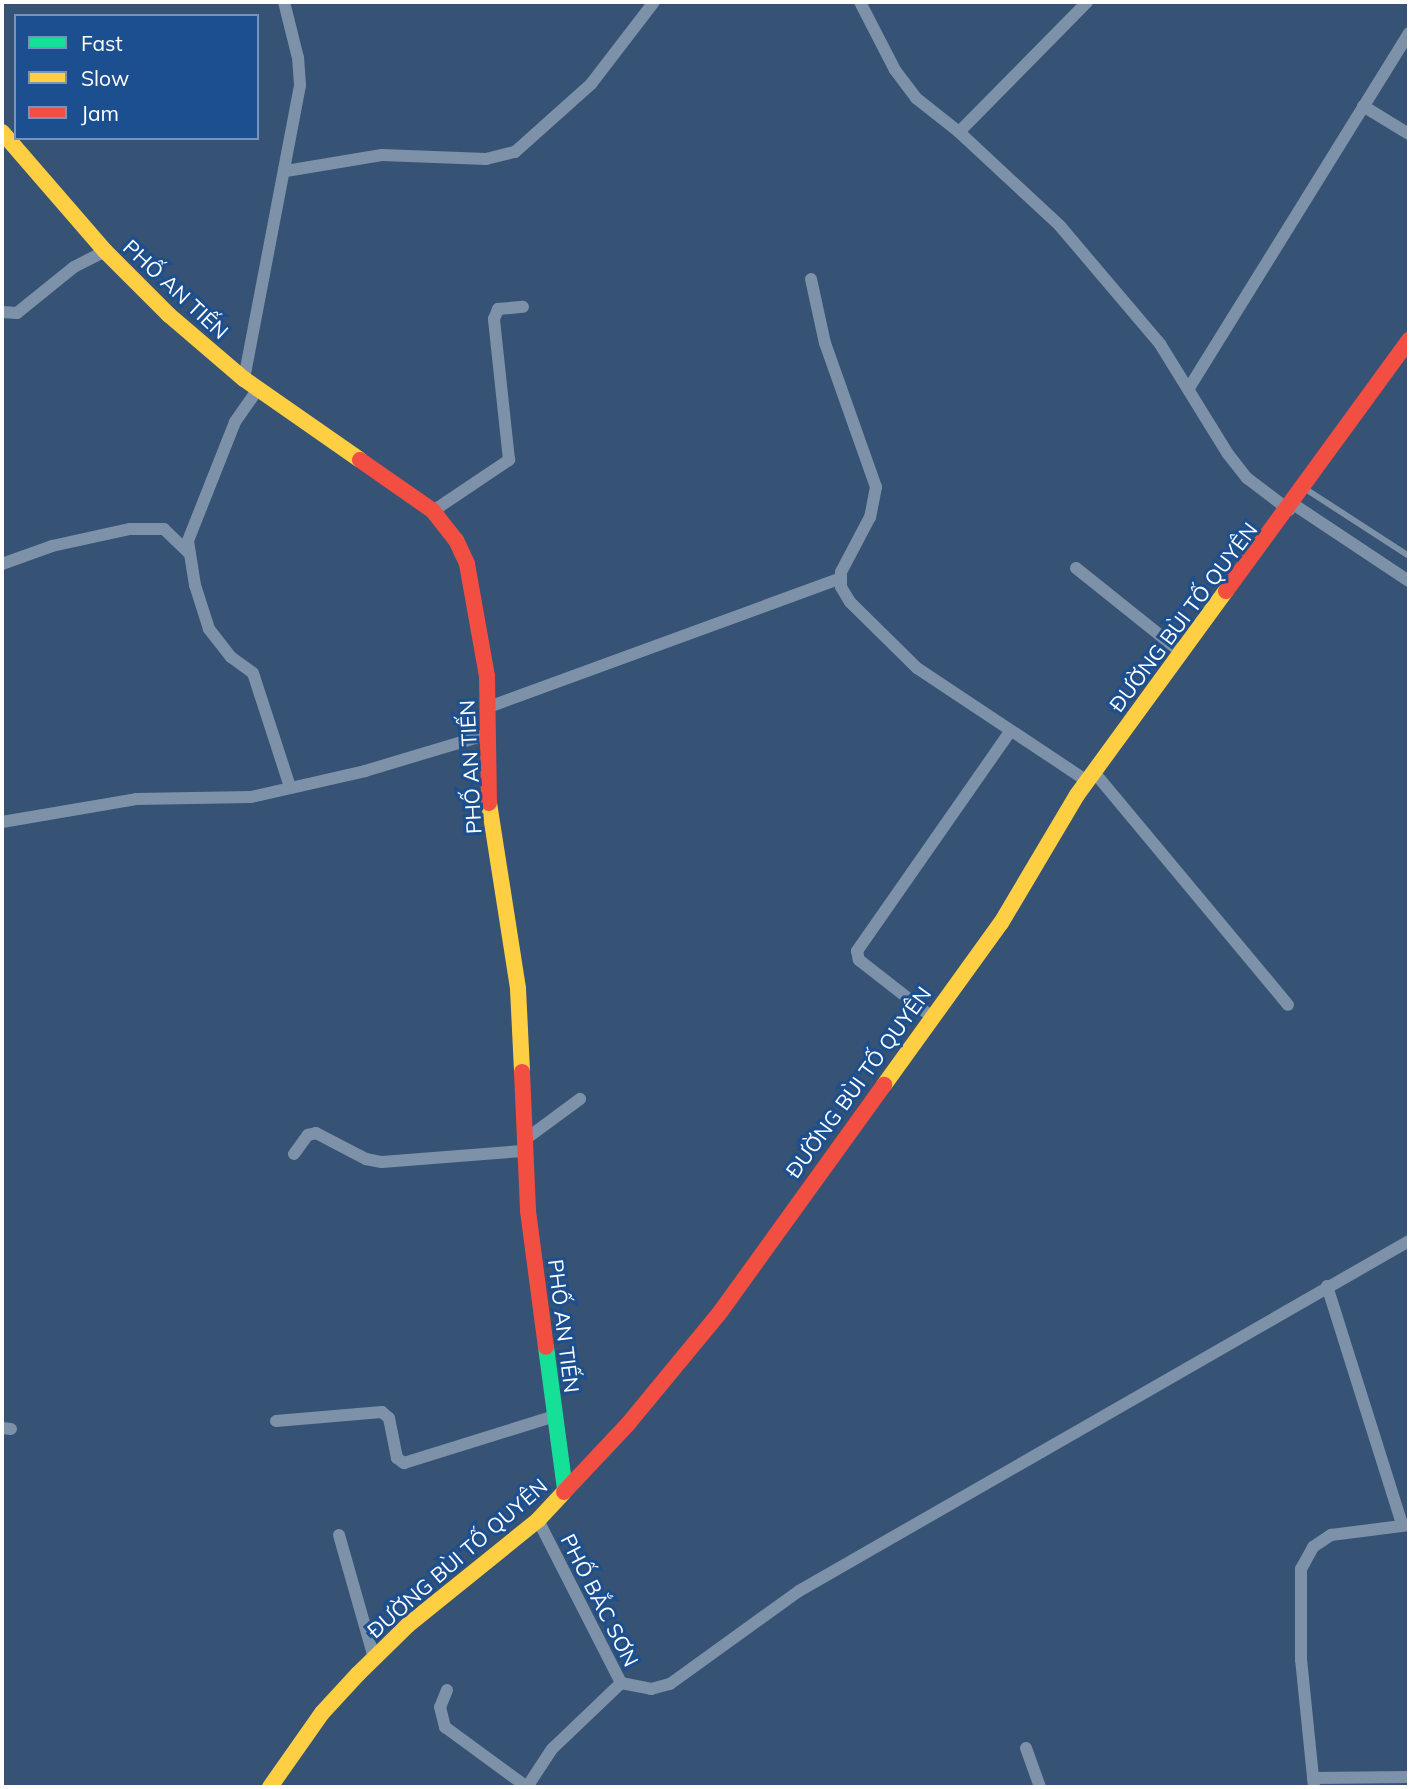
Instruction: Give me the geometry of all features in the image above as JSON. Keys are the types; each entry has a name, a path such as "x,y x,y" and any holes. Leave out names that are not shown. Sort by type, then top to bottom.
{"street":[{"path":"244,379 300,85 298,58 284,2"},
{"path":"285,171 382,155 486,159 515,152 590,84 654,2"},
{"path":"860,2 895,70 916,98 959,132 1060,226 1125,298 1189,388 1247,478 1409,581"},
{"path":"959,132 1087,2"},
{"path":"1189,388 1409,33"},
{"path":"1363,106 1409,134"},
{"name":"PHỐ AN TIẾN","path":"2,132 9,146 105,251 169,315 244,379 433,511 456,540 476,596 487,676 488,796 518,989 523,1146 565,1490"},
{"path":"2,312 17,313 74,267 105,251"},
{"path":"486,708 841,578 870,517 876,487 825,343 811,279"},
{"path":"433,511 509,460 494,319 498,309 523,307"},
{"name":"ĐƯỜNG BÙI TỐ QUYÊN","path":"270,1787 322,1713 374,1658 408,1625 538,1520 628,1424 721,1311 1002,923 1090,777 1291,507 1409,340"},
{"path":"258,389 235,422 199,507 188,541 209,629 231,657 253,673 290,787"},
{"path":"2,565 52,546 131,529 164,529 190,554"},
{"path":"1076,568 1182,653"},
{"path":"841,578 850,603 871,628 918,668 1010,732 1090,777 1288,1005"},
{"path":"932,1017 859,960 857,951 1010,732"},
{"path":"2,822 91,804 136,799 211,800 290,787 366,771 488,734"},
{"path":"294,1154 308,1135 316,1133 366,1159 382,1162 523,1146 580,1099"},
{"path":"621,1683 651,1689 670,1684 799,1591 1409,1241"},
{"path":"1327,1286 1406,1524 1331,1535 1313,1547 1301,1569 1301,1660 1314,1783 1409,1777"},
{"path":"276,1421 382,1412 389,1418 397,1458 404,1463 555,1416"},
{"name":"PHỐ BẮC SƠN","path":"527,1787 552,1749 621,1683 538,1520"},
{"path":"339,1535 374,1658"},
{"path":"447,1690 440,1707 445,1727 527,1787"},
{"path":"1026,1748 1040,1787"}],"lane":[{"path":"1304,488 1409,556"}],"traffic: fast":[{"path":"546,1347 565,1490"}],"traffic: slow":[{"path":"2,132 105,251 169,315 244,379 360,460"},
{"path":"884,1085 1001,923 1077,795 1226,591"},
{"path":"489,803 518,989 522,1072"},
{"path":"270,1787 322,1713 358,1674 408,1625 538,1520 564,1492"}],"traffic: jam":[{"path":"1226,591 1409,340"},
{"path":"360,460 433,511 456,540 467,564 487,676 489,803"},
{"path":"522,1072 528,1211 546,1347"},
{"path":"564,1492 628,1424 721,1311 884,1085"}]}
